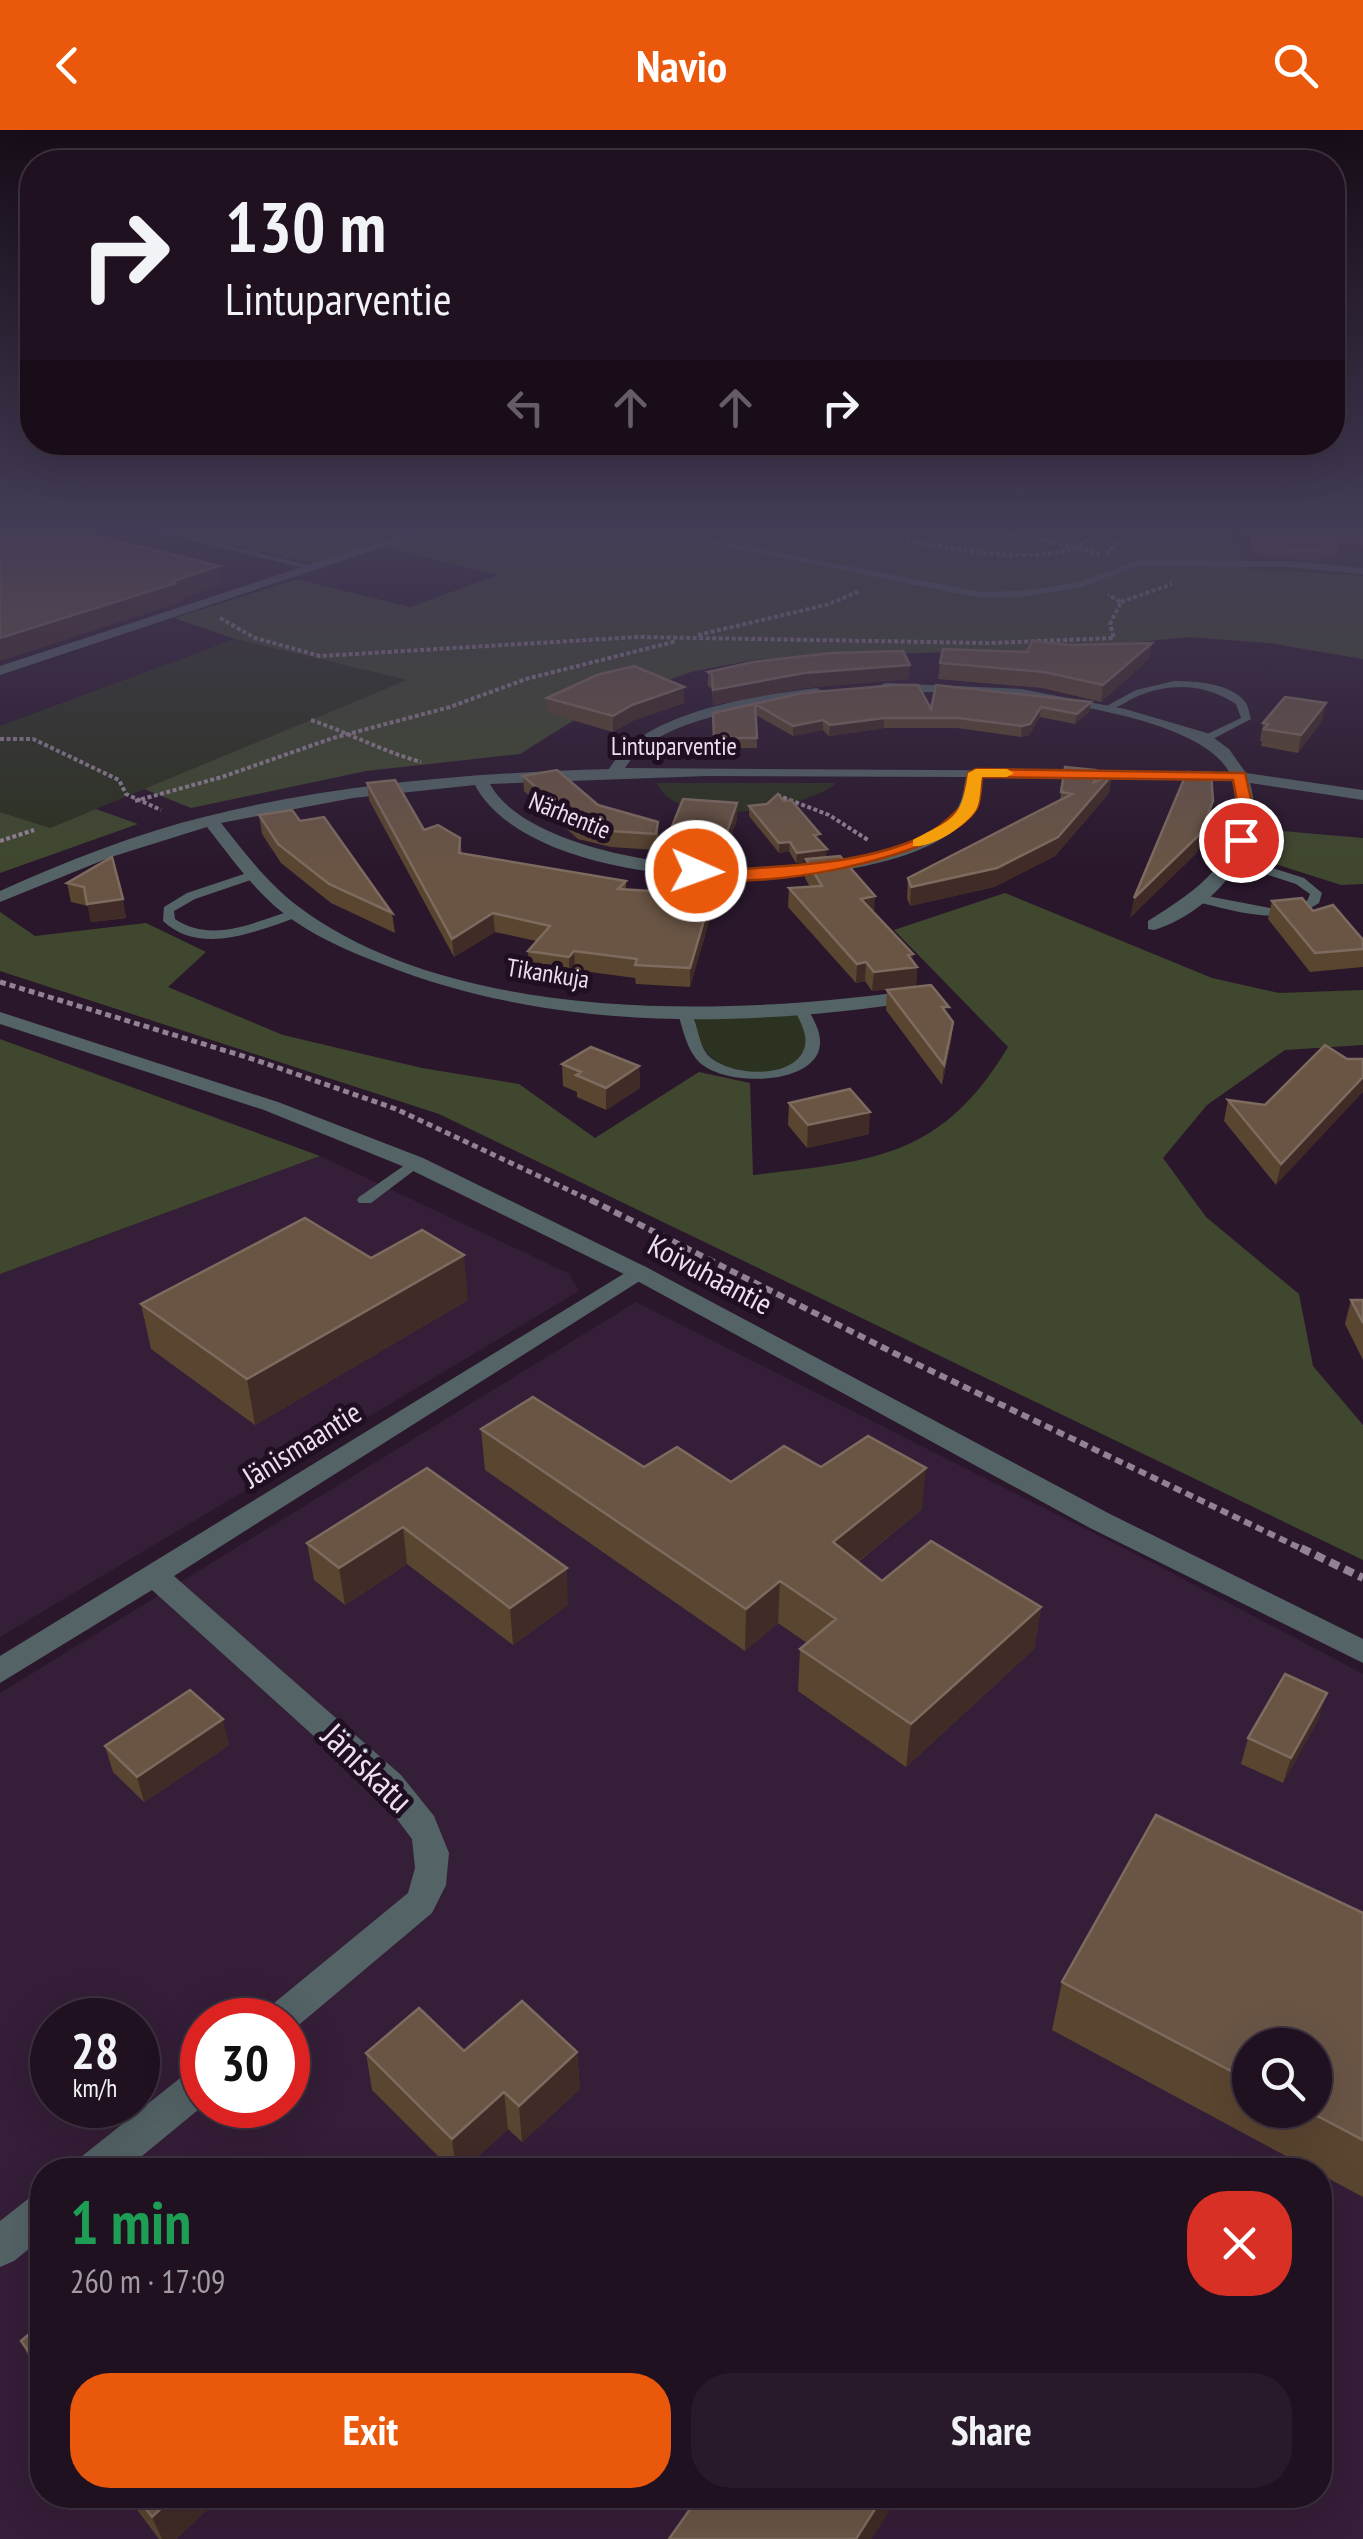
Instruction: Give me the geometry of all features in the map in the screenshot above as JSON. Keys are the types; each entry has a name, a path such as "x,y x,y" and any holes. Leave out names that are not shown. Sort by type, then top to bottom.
{"street":[{"path":"0,671 84,642"},
{"path":"868,688 982,689 1108,708 1205,738 1220,748 1240,776 1247,812 1234,860 1197,898 1154,925"},
{"path":"615,771 618,760 630,749 712,714 777,698 840,690"},
{"name":"Lintuparventie","path":"0,896 99,856 210,820 351,792 478,778 615,771 1240,776 1363,795"},
{"name":"Närhentie","path":"478,778 496,808 518,824 618,861 734,874 806,869 889,853 935,836 956,823 970,807 976,773"},
{"name":"Tikankuja","path":"210,820 252,874 297,913 373,954 470,985 565,1002 684,1012 802,1011 933,994"},
{"name":"Koivuhaantie","path":"0,1018 272,1106 414,1163 638,1272 1100,1520 1363,1652"},
{"name":"Jänismaantie","path":"0,1671 638,1272"},
{"name":"Jäniskatu","path":"155,1576 389,1784 416,1813 436,1861 432,1882 420,1903 307,1998"},
{"path":"111,2158 180,2101"},
{"path":"0,2247 30,2223"}],"lane":[{"path":"1108,708 1161,684 1214,688 1240,702 1246,719 1205,738"},
{"path":"1197,898 1274,912 1300,910 1313,903 1316,893 1300,881 1234,860"},
{"path":"252,874 191,896 168,910 169,920 180,931 198,936 229,932 297,913"},
{"path":"684,1012 698,1052 708,1062 744,1076 784,1072 800,1065 809,1054 812,1034 802,1011"},
{"path":"365,1200 414,1163"}],"path":[{"path":"271,642 320,656 539,642"},
{"path":"135,801 222,778 350,733 450,708 543,674 670,642"},
{"path":"942,642 993,642"},
{"path":"312,720 350,733 382,751 424,763"},
{"path":"0,739 33,739 119,780 135,801 163,811"},
{"path":"774,794 829,815 889,853"},
{"path":"0,841 34,830"},
{"path":"0,982 256,1060 396,1109 535,1172 896,1354 1363,1578"}],"shaded area":[{"path":"320,1156 568,1273 579,1291 0,1637 0,1274"},
{"path":"636,1302 1155,1564 1363,1674 1363,2539 0,2539 0,1693"}],"green space":[{"path":"226,642 249,642 408,680 50,828 0,812 0,726"},
{"path":"249,642 1134,642 1062,660 945,652 754,660 691,672 595,707 520,754 366,771 191,808 144,789 407,680"},
{"path":"1261,642 1363,642 1363,659"},
{"path":"657,783 836,783 820,793 771,808 714,812 669,798"},
{"path":"96,809 138,824 0,873 0,812 50,828"},
{"path":"1271,830 1363,838 1363,884 1341,885 1260,859"},
{"path":"1005,893 1212,978 1279,993 1363,990 1363,1045 1285,1050 1207,1105 1163,1158 1206,1217 1299,1294 1313,1366 1363,1425 1363,1560 439,1114 0,971 0,912 35,936 146,923 206,952 168,987 283,1035 422,1068 519,1084 595,1138 699,1072 750,1083 753,1175 834,1165 900,1148 957,1112 983,1084 1008,1047 894,930"},
{"path":"694,1015 799,1015 810,1044 798,1062 781,1072 746,1074 714,1060 695,1032"},
{"path":"0,1039 320,1156 0,1274"}],"building":[{"path":"1031,642 1152,643 1103,685 1044,672 940,663 943,649 1027,652"},
{"path":"903,651 910,665 804,673 713,690 712,674 708,672 753,662 831,653"},
{"path":"634,666 684,687 613,716 547,698 597,675"},
{"path":"918,685 931,709 936,685 1091,702 1077,714 1041,707 1030,724 1022,726 958,718 884,718 830,725 823,720 793,726 755,704 757,738 714,738 713,713 803,693"},
{"path":"1285,697 1326,703 1301,735 1264,729 1268,724 1263,723"},
{"path":"1065,767 1096,770 1094,782 1112,775 1058,837 997,868 911,887 908,878 1072,794 1061,792"},
{"path":"557,770 598,805 658,822 656,834 611,831 578,823 523,776"},
{"path":"1187,772 1211,773 1213,801 1200,834 1134,898"},
{"path":"395,780 424,830 438,825 460,838 459,853 626,881 618,889 652,891 674,900 680,892 712,893 690,968 635,965 637,959 574,951 569,957 528,951 550,926 493,913 452,939 367,783"},
{"path":"778,794 784,801 791,800 820,834 814,835 827,849 797,853 790,842 779,843 749,806 767,804"},
{"path":"683,799 737,803 725,838 669,834"},
{"path":"292,810 300,821 324,817 392,913 329,884 278,844 259,815"},
{"path":"840,856 875,896 861,899 913,954 908,955 917,967 874,972 866,962 857,964 789,888 822,886 806,859"},
{"path":"112,857 123,899 87,904 84,887 67,883"},
{"path":"1302,898 1313,911 1333,905 1363,940 1363,949 1315,953 1272,901"},
{"path":"931,985 949,1007 942,1007 953,1022 944,1065 887,990"},
{"path":"1325,1045 1347,1059 1363,1059 1363,1077 1281,1164 1228,1100 1265,1105"},
{"path":"591,1047 639,1066 606,1088 562,1064"},
{"path":"850,1089 870,1112 808,1125 789,1103"},
{"path":"305,1218 371,1258 422,1230 464,1255 247,1379 141,1304"},
{"path":"1351,1300 1363,1300 1363,1323"},
{"path":"533,1397 644,1467 677,1447 731,1482 784,1446 821,1467 868,1436 926,1468 833,1542 882,1581 931,1541 1041,1607 911,1724 800,1649 836,1619 780,1581 746,1609 481,1429"},
{"path":"427,1468 567,1568 510,1608 403,1527 339,1568 307,1543"},
{"path":"1285,1674 1327,1693 1291,1758 1248,1738"},
{"path":"190,1690 223,1719 137,1777 105,1746"},
{"path":"1156,1815 1363,1913 1363,2140 1332,2124 1332,2028 1232,2028 1232,2072 1062,1982"},
{"path":"522,2001 577,2052 519,2106 504,2092 452,2139 366,2053 419,2008 464,2051"},
{"path":"30,2333 30,2353 21,2341"},
{"path":"145,2508 162,2508 152,2517"},
{"path":"691,2508 876,2508 856,2539 669,2539"}],"slow traffic":[{"path":"918,843 956,823 970,807 976,773 1007,773"}],"route":[{"path":"696,871 734,874 806,869 869,859 908,847 956,823 970,807 976,773 1240,776 1247,812 1241,840"}]}
